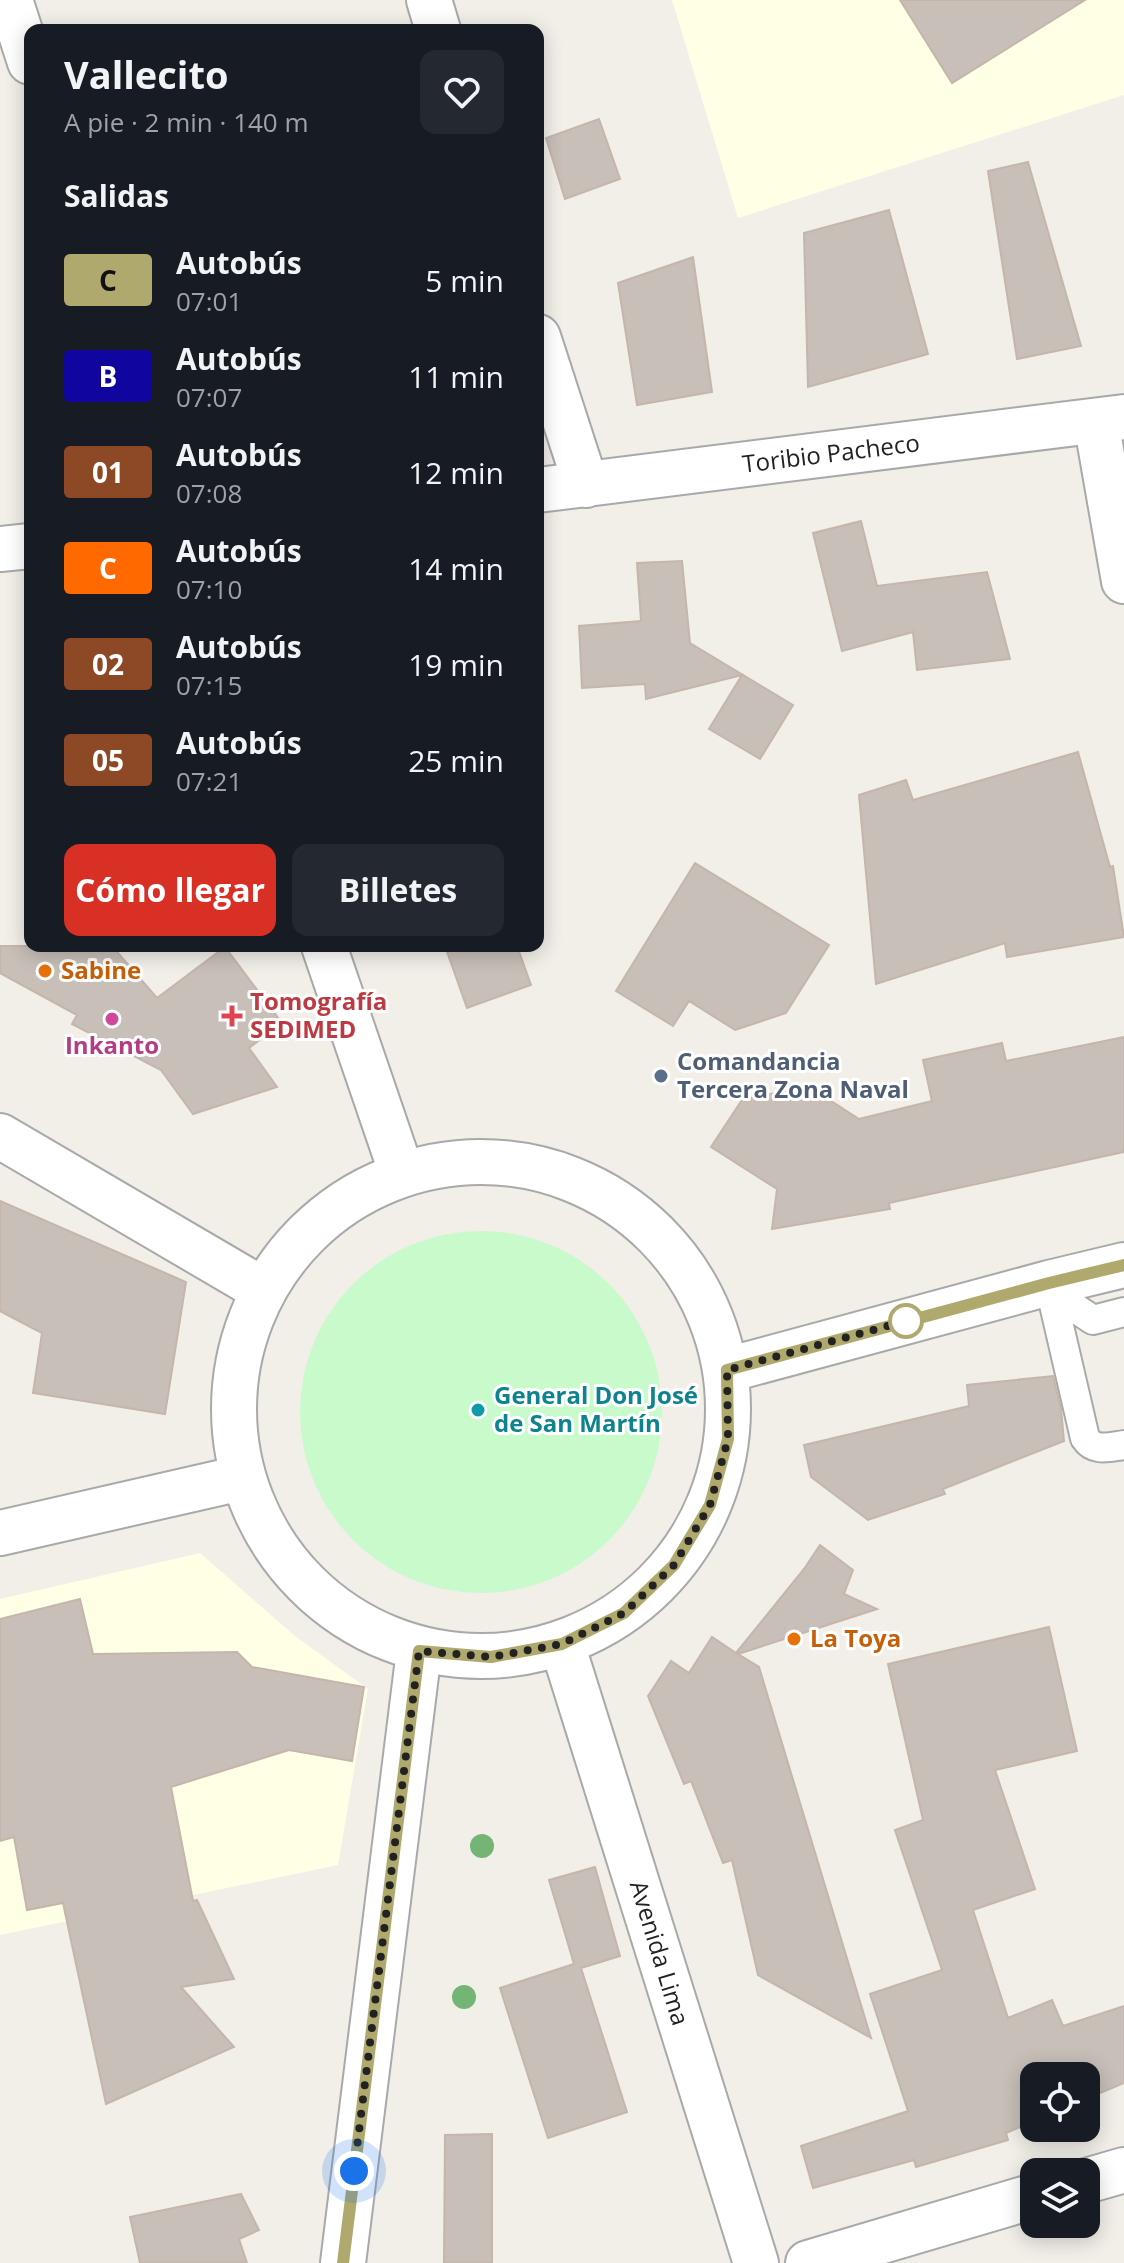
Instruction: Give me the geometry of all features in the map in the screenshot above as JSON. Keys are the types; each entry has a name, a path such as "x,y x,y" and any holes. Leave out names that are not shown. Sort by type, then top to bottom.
{"street":[{"path":"10,0 24,43"},
{"path":"429,0 436,24"},
{"path":"544,356 586,485"},
{"path":"1110,419 1124,581"},
{"name":"Toribio Pacheco","path":"544,489 1110,419"},
{"path":"0,549 24,547"},
{"path":"326,952 402,1174"},
{"path":"0,1136 263,1290"},
{"path":"473,1161 545,1169 611,1197 666,1242 706,1301 727,1370 728,1439 710,1505 674,1565 624,1613 562,1644 491,1657 419,1651 370,1632 327,1605 289,1569 260,1526 241,1478 233,1430 234,1382 245,1334 263,1290 300,1240 347,1201 402,1174 473,1161"},
{"path":"727,1370 1050,1288 1124,1265"},
{"path":"0,1533 241,1478"},
{"name":"Avenida Lima","path":"562,1644 756,2263"},
{"path":"343,2263 419,1651"},
{"path":"1100,2177 1124,2170"},
{"path":"808,2263 1020,2200"}],"lane":[{"path":"1050,1288 1093,1320 1124,1312"},
{"path":"1050,1288 1085,1438 1096,1448 1124,1445"}],"shaded area":[{"path":"672,0 1124,0 1124,95 738,218"},
{"path":"200,1553 295,1636 368,1689 338,1865 0,1935 0,1599"}],"green space":[{"path":"481,1231 516,1234 550,1245 582,1261 609,1284 632,1311 648,1343 659,1377 662,1412 659,1447 648,1481 632,1513 609,1540 582,1563 550,1579 516,1590 481,1593 446,1590 412,1579 380,1563 353,1540 330,1513 314,1481 303,1447 300,1412 303,1377 314,1343 330,1311 353,1284 380,1261 412,1245 446,1234"}],"building":[{"path":"900,0 1085,0 952,83"},
{"path":"599,119 620,179 565,199 546,138"},
{"path":"1028,162 1081,346 1017,359 988,171"},
{"path":"889,210 928,354 808,387 804,233"},
{"path":"693,257 712,392 637,405 618,283"},
{"path":"861,521 877,586 987,572 1010,659 917,670 913,632 842,651 813,533"},
{"path":"682,561 690,643 793,705 760,759 709,729 742,675 646,699 645,684 582,688 579,626 641,621 637,563"},
{"path":"1078,752 1110,867 1113,866 1124,937 1007,957 1005,943 876,984 859,795 906,780 913,800"},
{"path":"695,863 829,945 786,1013 735,1030 689,1001 673,1026 616,991"},
{"path":"0,946 24,946 24,952 117,952 157,998 218,952 229,952 282,1023 249,1048 277,1087 193,1114 161,1070 72,1024 77,1015 0,973"},
{"path":"447,952 519,952 531,985 467,1008"},
{"path":"1124,1037 1124,1152 889,1203 890,1209 772,1229 777,1189 711,1147 742,1100 808,1086 859,1119 932,1101 923,1060 1002,1043 1006,1061"},
{"path":"0,1201 186,1282 165,1414 33,1393 42,1333 0,1311"},
{"path":"1053,1376 1064,1441 943,1489 945,1494 868,1520 811,1477 804,1445 969,1406 967,1385"},
{"path":"820,1545 853,1570 844,1594 877,1609 738,1654 759,1667 871,2038 758,1975 732,1860 723,1863 691,1781 684,1784 648,1696 671,1661 689,1673 712,1637 736,1653"},
{"path":"80,1599 93,1654 237,1652 252,1667 364,1687 352,1761 289,1750 171,1787 193,1901 197,1900 234,1979 181,1987 234,2047 106,2104 63,1903 27,1910 14,1837 0,1841 0,1619"},
{"path":"1049,1627 1077,1751 995,1770 1035,1889 973,1910 1008,2018 1052,2000 1063,2026 1124,2006 1124,2083 1100,2093 1100,2062 1020,2062 1020,2127 1006,2133 1008,2140 916,2167 914,2160 813,2188 801,2146 908,2111 870,1994 942,1970 895,1830 923,1820 888,1664"},
{"path":"595,1867 620,1956 581,1968 627,2112 548,2138 500,1988 574,1964 549,1880"},
{"path":"492,2134 492,2263 444,2263 445,2135"},
{"path":"241,2194 259,2230 239,2239 247,2263 140,2263 130,2217"}],"bus line":[{"name":"C","path":"343,2263 419,1651 491,1657 562,1644 624,1613 674,1565 710,1505 728,1439 727,1370 1124,1265"}],"place":[{"name":"Sabine","path":"45,971"},
{"name":"Tomografía SEDIMED","path":"232,1016"},
{"name":"Inkanto","path":"112,1019"},
{"name":"Comandancia Tercera Zona Naval","path":"661,1076"},
{"name":"General Don José de San Martín","path":"478,1410"},
{"name":"La Toya","path":"794,1639"}],"route":[{"path":"354,2171 419,1651 491,1657 562,1644 624,1613 674,1565 710,1505 728,1439 727,1370 906,1321"}]}
